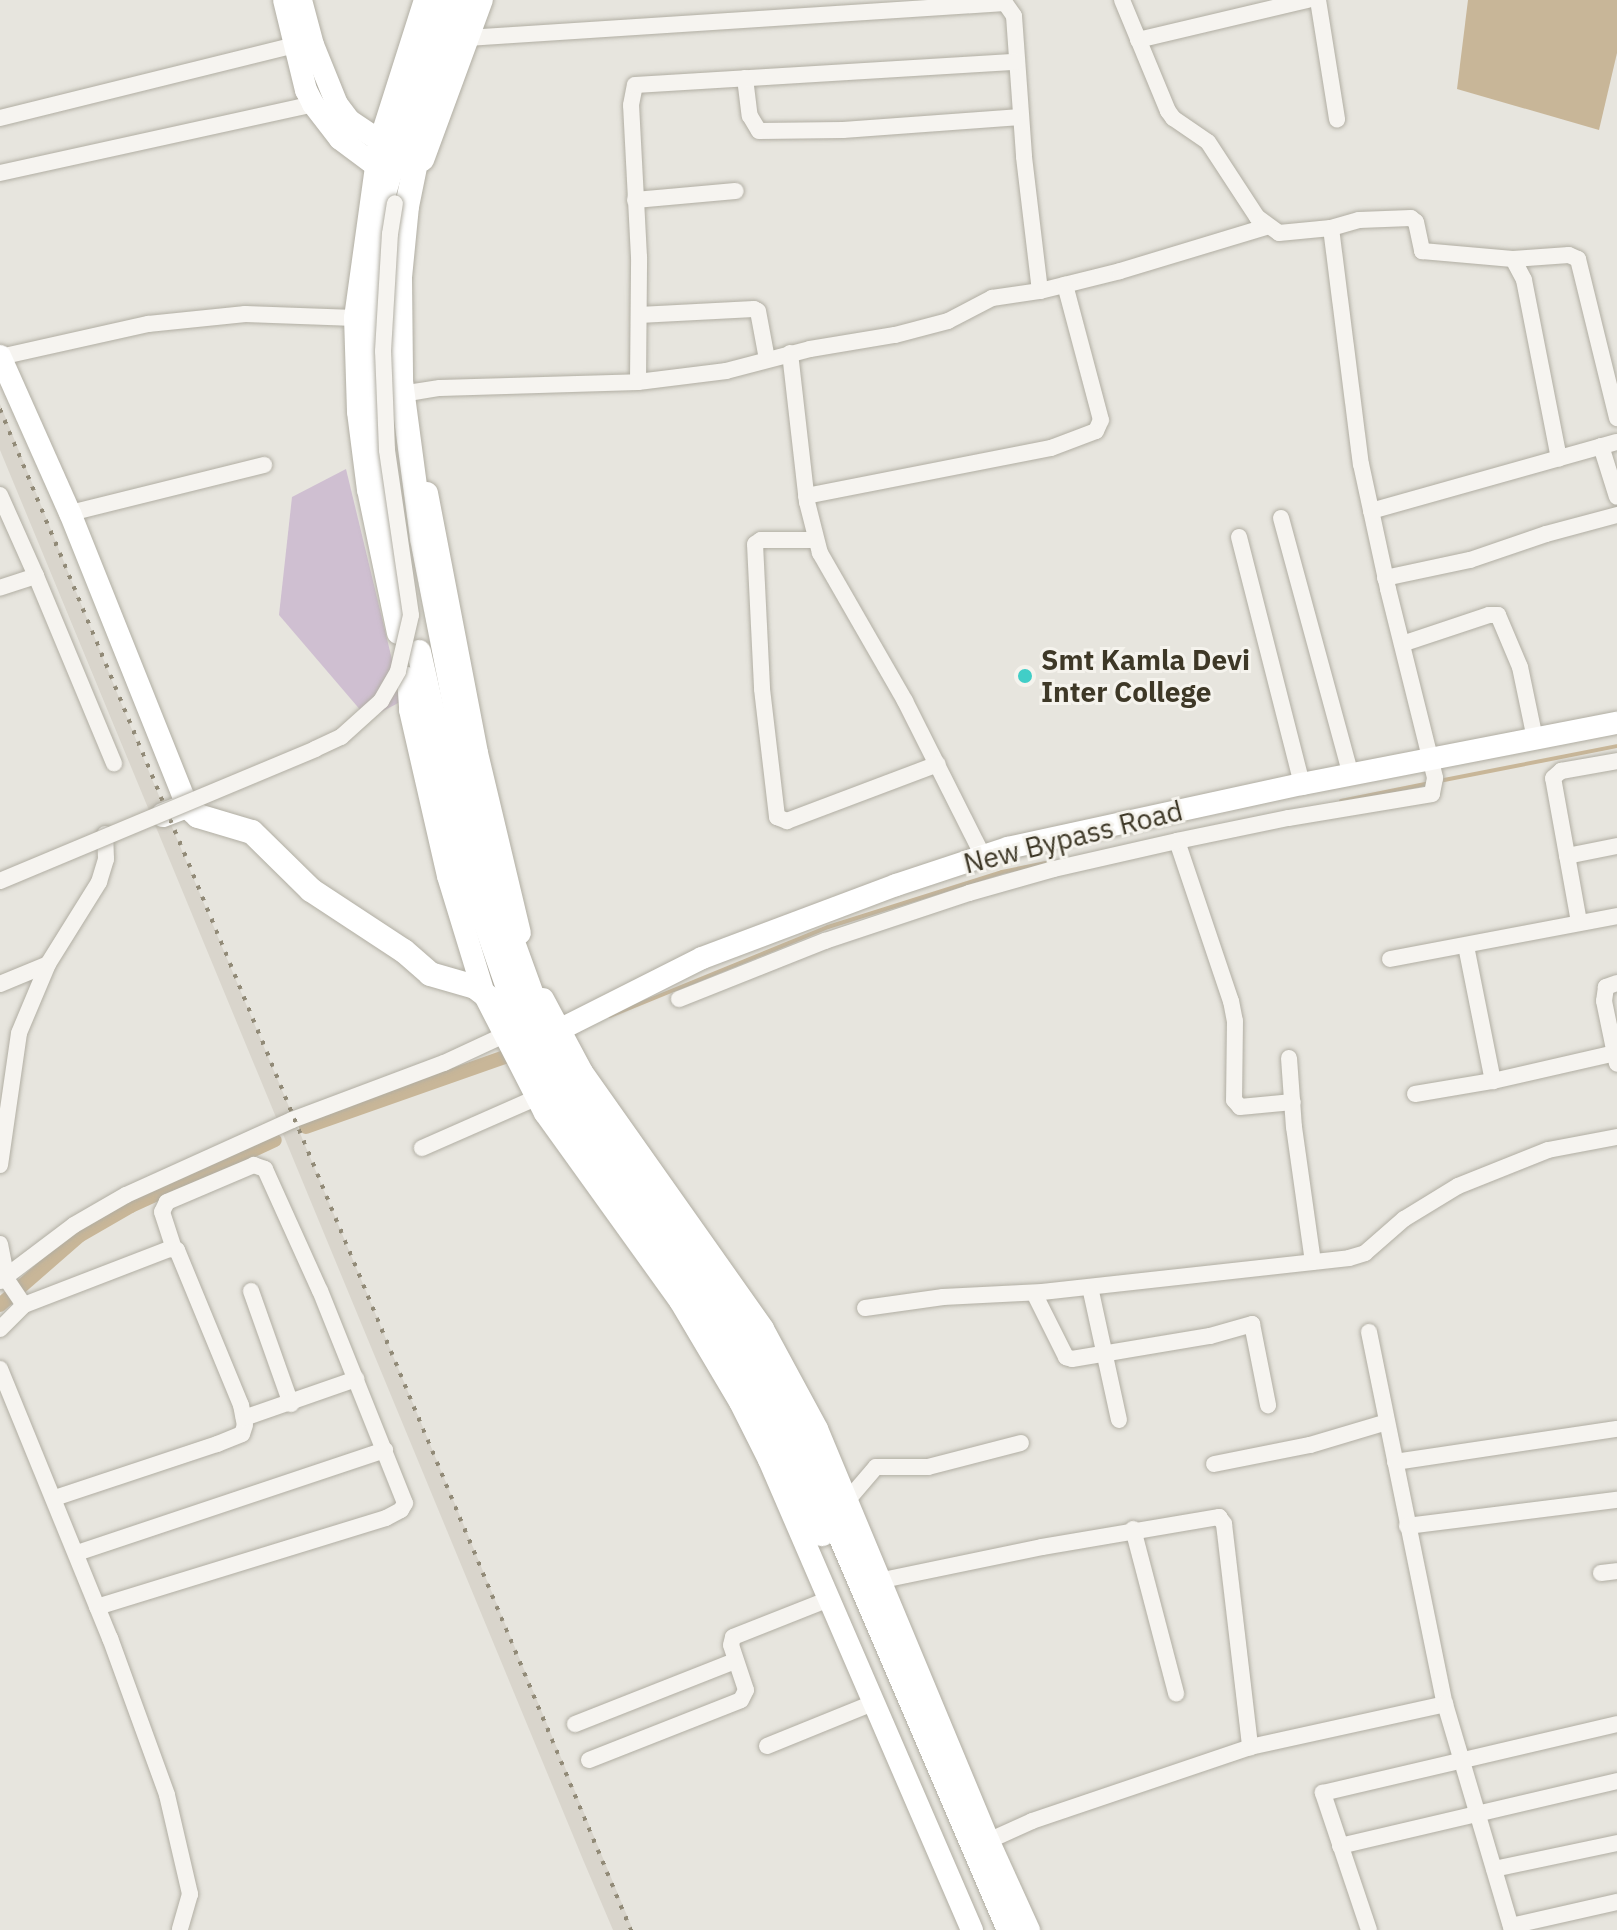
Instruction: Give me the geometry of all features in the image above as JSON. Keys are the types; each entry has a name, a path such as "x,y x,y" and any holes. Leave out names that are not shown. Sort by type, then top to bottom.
{"main road":[{"path":"284,0 295,45 350,121 396,164"},
{"path":"301,0 313,104 340,139 396,164"},
{"path":"425,0 396,164 403,235 400,278 404,426 422,539 489,876 527,1035 536,1098 680,1301 740,1402 769,1460 972,1930"},
{"path":"398,633 368,490 358,412 355,318 442,0"},
{"path":"394,563 373,444 370,310 382,200 396,164 427,108 463,0"},
{"path":"396,164 431,142 482,0"},
{"path":"400,278 407,309 429,508 501,862 524,947 527,1035"},
{"path":"0,357 70,513 187,806 209,820 252,832 311,890 404,951 430,974 468,984 484,994 527,1035 580,1101 708,1277 756,1356 805,1454 1009,1930"},
{"path":"419,652 471,881 527,1035 556,1097 703,1300 750,1378 815,1519 992,1930"},
{"path":"408,678 410,710 448,876 484,994"},
{"name":"New Bypass Road","path":"527,1035 702,958 768,951 983,856 1008,848 1302,784 1351,776 1433,775 1535,739 1617,723"},
{"path":"0,873 187,806"},
{"path":"527,1035 582,1072 763,1329 817,1429 988,1841 1029,1930"}],"street":[{"path":"1122,0 1173,118 1208,142 1266,227 1279,233 1331,228 1359,220 1411,218 1416,222 1422,251 1506,255 1513,259 1524,280 1559,459"},
{"path":"1138,40 1307,0"},
{"path":"1318,0 1337,119"},
{"path":"467,38 1008,5 1014,16 1021,117 1040,291"},
{"path":"0,118 295,45"},
{"path":"638,382 639,315 631,105 635,85 1016,62"},
{"path":"745,78 750,116 759,131 843,130 1021,117"},
{"path":"0,173 313,104"},
{"path":"0,881 141,825 341,737 362,721 387,691 404,652 411,615 387,450 383,351 396,164"},
{"path":"635,200 736,191"},
{"path":"414,392 440,388 638,382 726,371 790,353 895,335 948,321 992,298 1065,285 1266,227"},
{"path":"679,999 768,951 984,888 1177,841 1288,818 1432,794 1433,775 1361,464 1337,253 1331,228"},
{"path":"1513,259 1569,255 1578,259 1617,418"},
{"path":"806,496 1051,448 1096,431 1101,420 1065,285"},
{"path":"639,315 754,309 760,322 767,359"},
{"path":"0,357 148,324 245,314 355,318"},
{"path":"790,353 806,496 815,540 867,640 938,764 983,856"},
{"path":"1371,511 1609,444 1617,497"},
{"path":"70,513 264,465"},
{"path":"0,495 114,763"},
{"path":"1385,578 1470,560 1546,534 1617,515"},
{"path":"1281,518 1351,776"},
{"path":"1239,537 1302,784"},
{"path":"815,540 761,540 755,544 762,689 777,817 787,821 938,764"},
{"path":"0,588 36,576"},
{"path":"1402,644 1489,615 1498,615 1520,667 1535,739"},
{"path":"1579,922 1553,778 1561,771 1617,761"},
{"path":"0,1165 19,1033 48,964 99,882 106,859 105,834"},
{"path":"1177,841 1231,1001 1235,1021 1234,1100 1240,1107 1293,1102"},
{"path":"1567,856 1617,846"},
{"path":"1390,959 1617,916"},
{"path":"1466,946 1493,1081"},
{"path":"0,984 48,964"},
{"path":"1415,1094 1616,1058 1604,1001 1606,987 1617,983"},
{"path":"4,1279 74,1225 126,1195 292,1120 527,1035"},
{"path":"1289,1058 1313,1262"},
{"path":"422,1148 536,1098"},
{"path":"865,1308 943,1297 1090,1287 1313,1262 1365,1253 1404,1219 1470,1181 1548,1150 1617,1137"},
{"path":"55,1498 242,1434 244,1418 195,1289 174,1249 163,1206 200,1185 261,1165 273,1184 356,1379 405,1497 404,1506 397,1513 97,1607"},
{"path":"0,1244 4,1279 22,1303"},
{"path":"0,1329 22,1303 174,1249"},
{"path":"1090,1287 1119,1420"},
{"path":"251,1291 291,1404"},
{"path":"1034,1293 1066,1357 1105,1354 1210,1336 1252,1324 1268,1405"},
{"path":"1369,1332 1445,1704 1512,1928 1617,1902"},
{"path":"0,1369 77,1553 171,1811 190,1894 180,1930"},
{"path":"244,1418 356,1379"},
{"path":"1214,1464 1310,1445 1387,1422"},
{"path":"1395,1462 1617,1429"},
{"path":"846,1502 876,1467 928,1467 1021,1443"},
{"path":"77,1553 385,1450"},
{"path":"1407,1526 1617,1500"},
{"path":"878,1581 1133,1529 1203,1517 1222,1519 1250,1747"},
{"path":"1133,1529 1176,1693"},
{"path":"589,1760 741,1700 746,1690 730,1641 739,1633 829,1599"},
{"path":"575,1724 735,1661"},
{"path":"767,1746 873,1703"},
{"path":"988,1841 1032,1821 1250,1747 1445,1704"},
{"path":"1369,1930 1322,1797 1325,1792 1617,1724"},
{"path":"1340,1846 1617,1781"},
{"path":"1494,1869 1617,1843"}],"shaded area":[{"path":"1468,0 1617,0 1617,53 1599,130 1457,89"},
{"path":"0,404 152,779 633,1930 613,1930 584,1862 0,450"},
{"path":"346,469 402,701 368,719 279,615 292,497"}],"waterway":[{"path":"1439,781 1617,746"},
{"path":"1341,801 1430,783"},
{"path":"610,1016 828,927 1002,872 1046,863"},
{"path":"306,1127 505,1057"},
{"path":"0,1305 79,1236 131,1206 275,1140"}],"railway":[{"path":"0,409 631,1930"}],"place":[{"name":"Smt Kamla Devi Inter College","path":"1025,676"}]}
